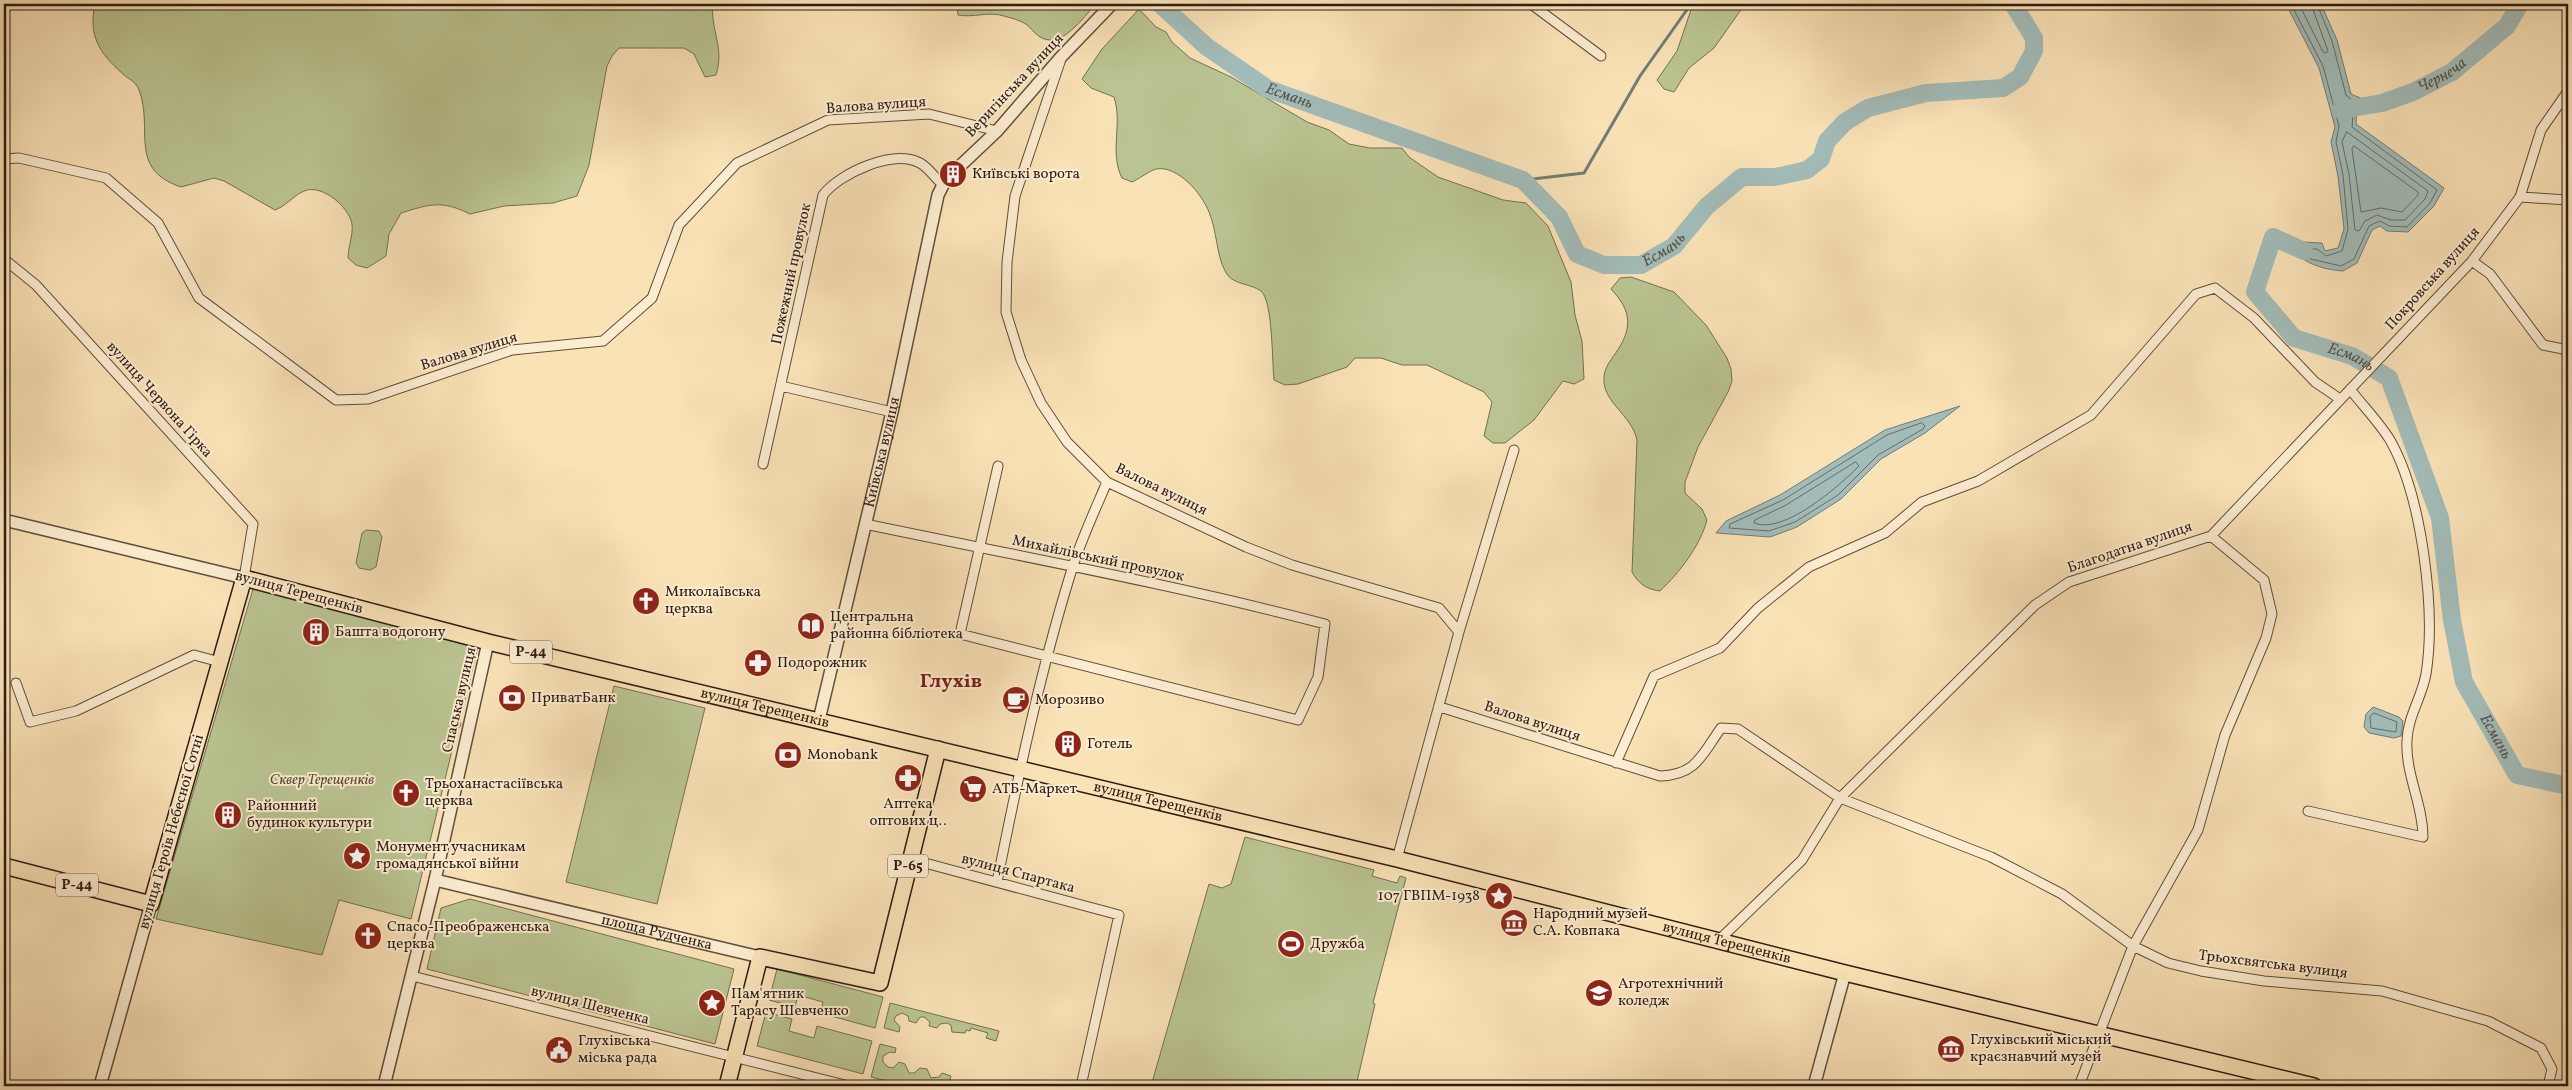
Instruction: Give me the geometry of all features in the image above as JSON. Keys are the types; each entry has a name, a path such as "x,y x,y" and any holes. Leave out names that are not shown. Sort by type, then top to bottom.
{"main road":[{"name":"вулиця Терещенків","path":"244,578 488,642 1397,859 1845,973 2314,1086"},
{"name":"вулиця Героїв Небесної Сотні","path":"151,904 244,578"},
{"name":"Р-65","path":"910,859 938,749"},
{"name":"площа Рудченка","path":"760,957 880,983 910,859"},
{"name":"Р-44","path":"4,866 151,904"},
{"path":"727,1086 760,957"}],"street":[{"name":"Веригінська вулиця","path":"960,166 997,131 1061,57 1112,4"},
{"path":"1531,4 1601,56"},
{"name":"Валова вулиця","path":"1061,57 1015,196 1007,262 1006,312 1021,360 1042,403 1068,442 1107,482 1246,547 1292,565 1439,608 1459,632"},
{"name":"Покровська вулиця","path":"2358,382 2472,261 2520,197 2541,130 2568,91"},
{"name":"Валова вулиця","path":"4,159 19,158 106,178 158,224 198,298 336,400 368,399 512,350 603,341 652,298 679,225 738,163 828,120 929,114 997,131"},
{"name":"Пожежний провулок","path":"763,464 823,195 831,184 881,160 905,159 920,163 943,183"},
{"name":"Київська вулиця","path":"819,720 892,412 943,183"},
{"path":"2520,197 2568,200"},
{"name":"вулиця Червона Гірка","path":"4,259 36,285 253,524 244,578"},
{"path":"2472,261 2490,274 2543,345 2568,350"},
{"path":"1840,798 1738,729 1721,728 1694,766 1678,776 1660,776 1616,763 1654,676 1720,648 1758,608 1809,567 1885,532 1922,502 1978,481 2091,415 2196,294 2215,288 2254,318 2315,382 2340,399"},
{"name":"Благодатна вулиця","path":"1718,941 1802,860 1840,798 2035,605 2069,582 2211,536 2358,382"},
{"path":"781,386 892,412"},
{"path":"2308,811 2423,837 2423,822 2408,773 2407,740 2412,710 2425,676 2430,620 2424,562 2414,500 2390,441 2350,389"},
{"path":"1397,859 1459,632 1514,450"},
{"path":"998,466 960,634 1047,658"},
{"path":"997,882 1019,768 1047,658 1072,568 1107,482"},
{"name":"вулиця Терещенків","path":"4,520 244,578"},
{"name":"Михайлівський провулок","path":"865,524 1236,602 1325,624 1318,676 1298,720 1047,658"},
{"path":"2079,1086 2133,946 2198,830 2225,735 2266,638 2272,614 2264,580 2211,536"},
{"name":"Спаська вулиця","path":"384,1086 412,976 488,642"},
{"path":"16,683 30,722 76,711 194,655 220,662"},
{"name":"Валова вулиця","path":"1440,707 1616,763"},
{"name":"Трьохсвятська вулиця","path":"1840,798 1991,857 2062,894 2133,946 2168,963 2201,971 2264,981 2382,991 2488,1021 2541,1048 2552,1069 2548,1086"},
{"name":"вулиця Спартака","path":"910,859 1119,915 1081,1086"},
{"name":"площа Рудченка","path":"434,880 760,957"},
{"name":"вулиця Героїв Небесної Сотні","path":"100,1086 151,904"},
{"path":"1814,1086 1845,973"},
{"name":"вулиця Шевченка","path":"412,976 849,1086"}],"green space":[{"path":"95,4 713,4 713,22 719,56 716,75 705,77 694,54 684,48 619,48 607,66 589,165 577,196 553,203 504,206 470,214 444,205 420,207 401,213 389,234 386,256 367,268 356,265 348,258 352,229 351,220 344,208 325,193 318,190 304,191 275,210 224,181 214,178 181,187 164,179 154,170 148,159 145,146 143,105 139,90 134,82 108,59 97,43 93,25"},
{"path":"957,4 1096,4 1064,36 1048,40 1038,36 1024,23 1015,19 992,14 958,15"},
{"path":"1693,4 1745,4 1714,48 1689,68 1674,92 1664,89 1657,80 1677,51"},
{"path":"1139,9 1156,27 1166,32 1172,42 1190,58 1231,77 1307,122 1329,130 1349,144 1370,148 1402,148 1409,157 1438,177 1503,200 1526,203 1548,226 1571,282 1575,315 1582,341 1584,379 1574,384 1563,381 1534,420 1505,443 1493,443 1484,436 1492,402 1484,392 1427,365 1402,365 1381,358 1355,358 1347,367 1298,384 1285,385 1274,380 1270,319 1265,297 1257,288 1236,281 1228,276 1222,264 1214,227 1206,205 1195,189 1181,176 1164,169 1156,169 1132,182 1122,178 1118,168 1116,148 1117,117 1114,97 1091,88 1082,79 1102,49"},
{"path":"1631,277 1674,292 1706,325 1727,358 1731,369 1732,381 1728,392 1698,447 1685,482 1685,493 1702,509 1707,520 1704,530 1688,558 1675,576 1660,591 1643,585 1632,572 1637,440 1634,431 1612,402 1605,387 1604,375 1606,368 1621,345 1628,320 1623,305 1611,289 1620,278"},
{"path":"366,530 379,531 382,537 376,567 370,570 359,568 356,563 362,533"},
{"name":"Сквер Терещенків","path":"253,589 478,646 460,720 461,725 457,730 411,919 339,900 322,955 156,919"},
{"path":"614,686 705,708 657,904 566,882"},
{"name":"Дружба","path":"1245,837 1374,870 1372,876 1397,883 1400,876 1406,878 1373,1003 1375,1004 1356,1086 1151,1086 1209,884 1222,888 1231,884"},
{"path":"470,899 734,969 715,1044 427,969 441,908"},
{"path":"777,969 883,997 875,1028 820,1013 823,1002 798,995 795,1007 769,1000"},
{"path":"890,1003 999,1031 996,1041 986,1038 988,1033 971,1028 970,1031 966,1030 965,1033 952,1032 951,1025 947,1023 940,1024 937,1028 929,1026 930,1022 924,1017 920,1017 916,1023 909,1021 908,1016 902,1013 896,1016 894,1020 900,1027 899,1032 884,1028"},
{"path":"766,1012 792,1019 789,1031 814,1038 817,1026 872,1041 863,1074 757,1046"},
{"path":"880,1044 896,1048 895,1053 890,1052 883,1056 883,1062 888,1067 893,1068 899,1062 905,1064 909,1073 914,1073 920,1068 927,1069 931,1078 939,1077 942,1073 951,1076 950,1080 962,1086 907,1086 871,1077"}],"water":[{"path":"2280,4 2321,4 2337,40 2351,94 2365,100 2357,107 2356,124 2444,188 2434,206 2408,232 2387,231 2380,226 2372,230 2357,263 2343,271 2310,263 2296,254 2283,241 2322,243 2325,251 2338,248 2344,229 2338,176 2331,142 2335,127 2319,68 2288,8"},
{"path":"1960,406 1925,433 1881,459 1841,499 1797,527 1770,537 1716,533 1726,521 1780,495 1885,430"},
{"path":"2373,707 2399,717 2403,721 2401,736 2394,738 2369,733 2364,727 2366,714"}],"waterway":[{"name":"Есмань","path":"1160,4 1207,47 1268,89 1523,180 1559,217 1577,254 1604,265 1641,265 1674,246 1707,206 1742,177 1775,177 1807,170 1821,159 1827,141 1845,122 1868,108 1926,93 2003,88 2020,77 2034,51 2034,38 2013,4"},
{"path":"1523,180 1584,173 1640,76 1691,4"},
{"name":"Чернеча","path":"2341,110 2382,103 2413,92 2452,72 2507,26 2520,4"},
{"name":"Есмань","path":"2304,251 2273,237 2255,292 2294,338 2352,356 2389,378 2440,518 2452,620 2464,682 2517,775 2568,786"}],"tunnel":[{"path":"945,181 960,166"}],"place":[{"name":"Київські ворота","path":"953,174"},
{"name":"Миколаївська церква","path":"646,601"},
{"name":"Центральна районна бібліотека","path":"811,626"},
{"name":"Башта водогону","path":"316,632"},
{"name":"Подорожник","path":"758,663"},
{"name":"ПриватБанк","path":"512,698"},
{"name":"Морозиво","path":"1016,700"},
{"name":"Готель","path":"1068,744"},
{"name":"Monobank","path":"788,755"},
{"name":"Аптека оптових ц‥","path":"908,778"},
{"name":"АТБ-Маркет","path":"973,789"},
{"name":"Трьоханастасіївська церква","path":"406,793"},
{"name":"Районний будинок культури","path":"228,815"},
{"name":"Монумент учасникам громадянської війни","path":"357,856"},
{"name":"107 ГВПМ-1938","path":"1499,896"},
{"name":"Народний музей С.А. Ковпака","path":"1514,923"},
{"name":"Спасо-Преображенська церква","path":"368,936"},
{"name":"Дружба","path":"1291,944"},
{"name":"Агротехнічний коледж","path":"1599,993"},
{"name":"Пам'ятник Тарасу Шевченко","path":"712,1003"},
{"name":"Глухівський міський краєзнавчий музей","path":"1951,1049"},
{"name":"Глухівська міська рада","path":"559,1050"}],"district":[{"name":"Глухів","path":"951,682"}]}
